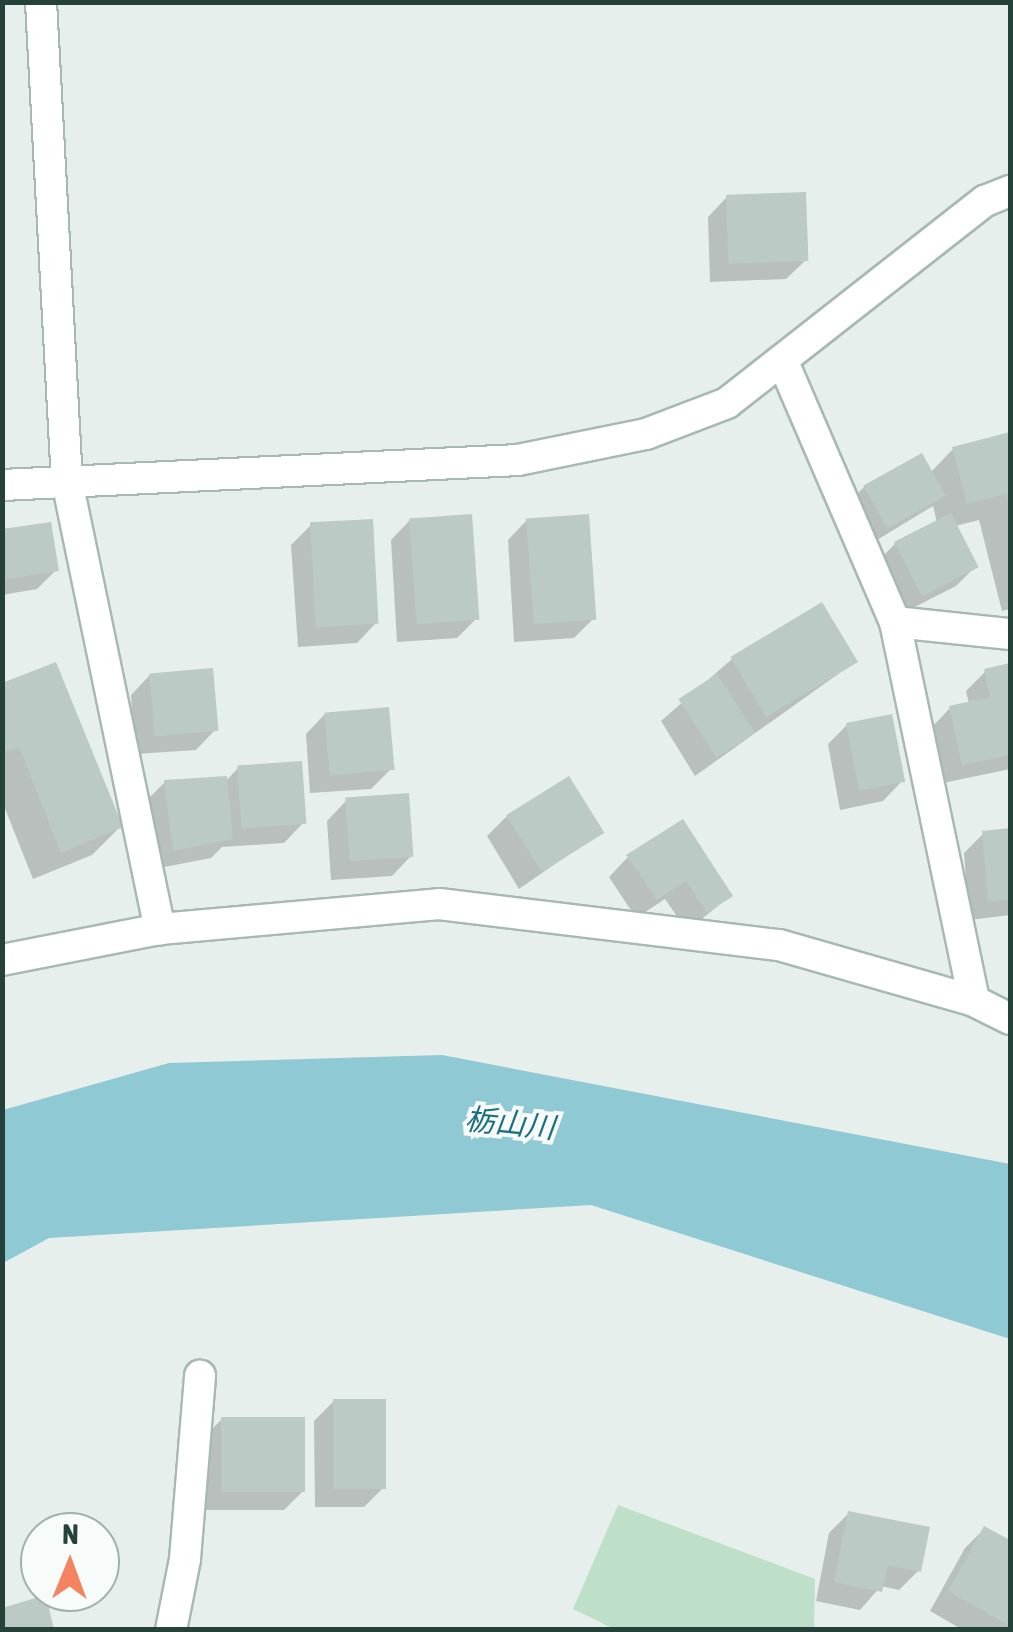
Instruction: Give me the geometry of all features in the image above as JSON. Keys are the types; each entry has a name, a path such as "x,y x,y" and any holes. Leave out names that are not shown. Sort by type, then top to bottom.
{"street":[{"path":"41,2 67,481 160,929"},
{"path":"2,485 518,460 662,428 727,403 984,201 1010,191"},
{"path":"784,362 895,622 974,1001"},
{"path":"895,622 1010,634"},
{"path":"2,960 160,929 439,904 778,945 974,1001 1010,1019"},
{"path":"171,1630 185,1560 200,1376"}],"green space":[{"path":"618,1505 815,1579 814,1629 614,1629 573,1609"}],"water":[{"name":"栃山川","path":"442,1055 1010,1164 1010,1339 591,1205 49,1238 3,1263 3,1110 169,1063"}],"building":[{"path":"806,192 808,261 728,264 726,195"},
{"path":"1010,432 1010,505 1006,494 967,504 952,447"},
{"path":"922,453 946,496 887,528 863,485"},
{"path":"951,513 979,567 922,596 894,542"},
{"path":"472,514 479,620 417,624 409,518"},
{"path":"589,514 596,620 534,624 526,518"},
{"path":"373,519 378,624 316,627 310,522"},
{"path":"51,522 59,571 2,580 2,529"},
{"path":"822,602 858,662 766,717 730,657"},
{"path":"56,662 123,827 61,853 19,747 2,753 2,683"},
{"path":"1010,663 1010,755 962,765 949,706 990,697 984,669"},
{"path":"213,668 218,731 155,736 149,674"},
{"path":"717,674 755,733 717,758 678,699"},
{"path":"389,707 394,770 330,775 324,713"},
{"path":"892,714 905,782 859,791 846,723"},
{"path":"302,761 306,824 242,828 237,766"},
{"path":"227,776 233,839 173,851 164,780"},
{"path":"569,776 605,833 542,872 506,815"},
{"path":"409,793 413,857 350,861 345,797"},
{"path":"683,819 733,896 707,913 686,881 657,900 626,855"},
{"path":"1010,828 1010,899 988,902 982,831"},
{"path":"333,1399 386,1399 386,1489 333,1489"},
{"path":"221,1417 305,1417 305,1492 221,1492"},
{"path":"848,1511 930,1527 921,1572 888,1565 882,1592 834,1582"},
{"path":"984,1526 1010,1540 1010,1626 948,1591"},
{"path":"20,1603 20,1612 50,1612 54,1630 2,1630 2,1608"}]}
